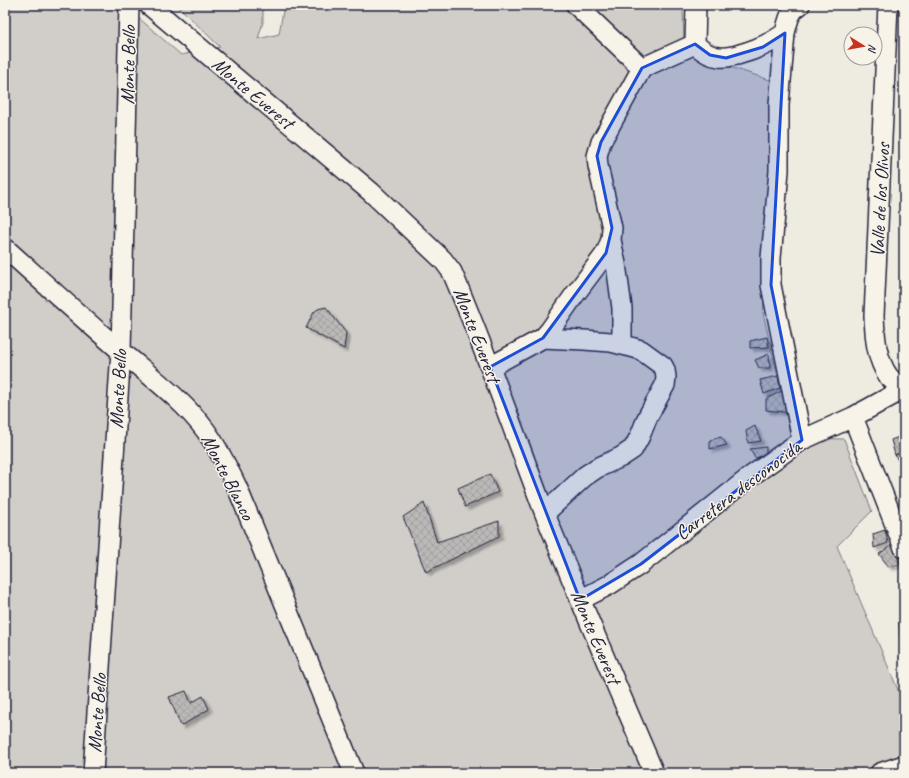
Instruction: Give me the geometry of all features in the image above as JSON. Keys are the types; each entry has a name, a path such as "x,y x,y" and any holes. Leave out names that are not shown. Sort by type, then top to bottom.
{"street":[{"name":"Monte Bello","path":"94,773 121,351 129,5"},
{"name":"Monte Everest","path":"149,5 371,192 443,260 452,272 580,600 654,773"},
{"path":"576,5 642,68"},
{"path":"696,5 695,44 703,52 710,55 726,58 746,53 773,42 785,33"},
{"path":"800,5 791,13 785,33 779,105 778,171 771,258 771,285 802,440"},
{"name":"Valle de los Olivos","path":"888,5 874,316 876,345 882,364 889,377 902,388"},
{"path":"490,367 543,338 606,253 611,240 612,228 598,166 598,156 601,142 642,68 695,44"},
{"path":"611,240 622,308 622,345"},
{"name":"Monte Blanco","path":"5,248 186,408 206,432 237,487 354,773"},
{"path":"543,338 611,342 641,350 663,366 666,377 665,384 633,449 585,476 545,513"},
{"name":"Carretera desconocida","path":"580,600 609,585 641,564 751,476 802,440 853,417 895,394 902,388"},
{"path":"853,417 904,548"},
{"path":"880,773 904,765"}],"highlighted area":[{"path":"785,33 771,285 802,440 641,564 580,600 490,367 543,338 606,253 612,228 597,156 601,142 642,68 695,44 710,55 726,58 763,47"}],"shaded area":[{"path":"5,5 124,5 181,55 220,47 177,5 263,5 263,22 258,39 279,34 284,5 683,5 684,52 776,82 775,187 763,313 792,438 844,439 872,511 837,546 904,704 904,773 5,773"}],"building":[{"path":"326,307 346,333 344,349 306,328 314,312 318,309"},
{"path":"767,337 769,347 750,348 750,341"},
{"path":"769,354 770,368 759,368 755,360"},
{"path":"778,376 780,388 764,394 760,380"},
{"path":"782,391 788,414 784,412 766,410 766,399"},
{"path":"755,426 761,441 748,443 746,431"},
{"path":"904,435 904,451 895,455 891,440"},
{"path":"721,437 727,445 710,449 710,440"},
{"path":"766,447 766,455 755,458 750,449"},
{"path":"904,451 904,465 902,467 895,455"},
{"path":"490,474 498,492 465,507 458,488"},
{"path":"424,503 437,542 499,521 499,536 426,572 403,517"},
{"path":"885,530 888,543 874,548 873,534"},
{"path":"893,544 900,564 889,567 879,554"},
{"path":"904,621 904,637 900,638 899,622"},
{"path":"904,644 904,662 903,663 901,645"},
{"path":"186,691 191,703 203,696 209,709 181,726 169,697"}]}
